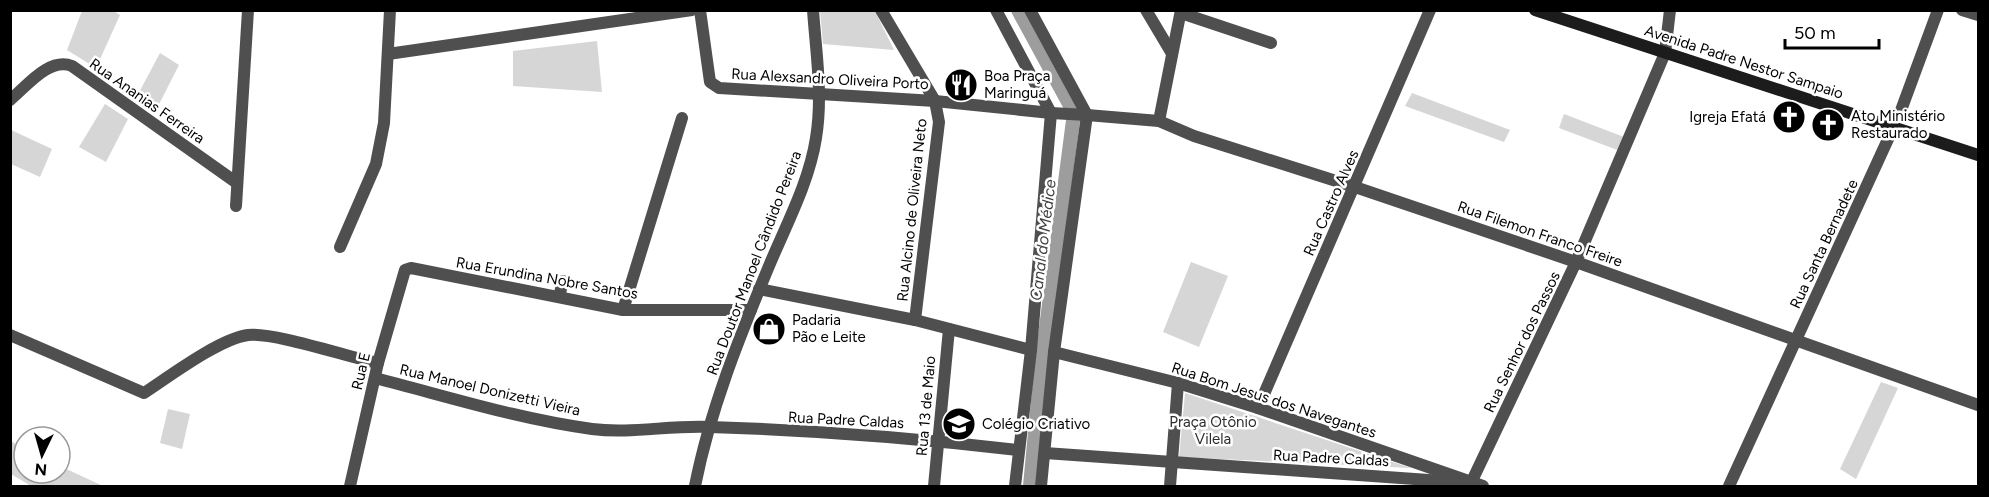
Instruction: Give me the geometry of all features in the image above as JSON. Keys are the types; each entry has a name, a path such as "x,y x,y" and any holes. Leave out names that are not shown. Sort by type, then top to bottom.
{"main road":[{"name":"Avenida Padre Nestor Sampaio","path":"1535,10 1978,155"}],"street":[{"path":"235,10 247,15 236,206"},
{"path":"340,247 376,164 384,123 390,10"},
{"path":"388,54 692,10"},
{"name":"Rua Alexsandro Oliveira Porto","path":"700,10 710,82 714,86 935,100 1085,115"},
{"name":"Rua Doutor Manoel Cândido Pereira","path":"695,486 707,427 759,289 810,165 816,137 820,93 813,10"},
{"name":"Rua Alcino de Oliveira Neto","path":"881,10 935,100 939,122 915,320"},
{"path":"996,10 1053,113 1031,350 1014,486"},
{"path":"1030,10 1085,115 1054,352 1041,486"},
{"path":"1146,10 1171,52"},
{"name":"Rua Castro Alves","path":"1258,408 1430,10"},
{"name":"Rua Senhor dos Passos","path":"1477,485 1665,53 1670,10"},
{"name":"Rua Santa Bernadete","path":"1729,486 1894,126 1938,10"},
{"path":"1962,10 1978,15"},
{"path":"1159,121 1171,52 1181,12 1271,43"},
{"name":"Rua Ananias Ferreira","path":"10,100 53,65 62,62 72,66 237,183"},
{"name":"Rua Filemon Franco Freire","path":"1085,115 1159,121 1194,136 1355,187 1576,262 1978,405"},
{"path":"623,310 682,118"},
{"name":"Rua Erundina Nobre Santos","path":"411,268 623,310 751,310"},
{"name":"Rua E","path":"351,486 378,363 402,276 405,270 411,268"},
{"path":"559,297 563,281"},
{"path":"759,289 915,320 1031,350"},
{"name":"Rua 13 de Maio","path":"934,486 949,329"},
{"path":"10,335 144,393 204,355 237,338 250,335 269,337 378,363"},
{"name":"Rua Bom Jesus dos Navegantes","path":"1054,352 1178,383 1258,408 1477,485"},
{"name":"Rua Manoel Donizetti Vieira","path":"375,378 549,422 594,429 633,431 707,427"},
{"path":"1170,486 1178,383"},
{"name":"Rua Padre Caldas","path":"707,427 938,441 1018,450"},
{"name":"Rua Padre Caldas","path":"1045,453 1400,482 1477,485"}],"green space":[{"path":"82,11 114,11 120,15 96,68 67,50"},
{"path":"820,11 875,11 894,50 823,44"},
{"path":"597,41 602,92 513,86 513,51"},
{"path":"160,53 179,65 155,112 135,100"},
{"path":"1412,93 1510,130 1504,142 1405,106"},
{"path":"105,104 128,119 106,162 79,147"},
{"path":"1564,114 1624,137 1620,151 1559,128"},
{"path":"11,130 52,149 40,177 11,164"},
{"path":"1191,262 1228,276 1199,347 1163,332"},
{"path":"1881,382 1898,388 1856,479 1840,469"},
{"name":"Praça Otônio Vilela","path":"1185,393 1411,468 1179,457"},
{"path":"168,409 190,414 182,449 160,443"},
{"path":"11,441 12,475 11,474"},
{"path":"72,472 103,486 29,485 72,485"}],"waterway":[{"name":"Canal do Médice","path":"1018,10 1074,113 1042,358 1030,486"}],"place":[{"name":"Boa Praça Maringuá","path":"961,85"},
{"name":"Igreja Efatá","path":"1789,117"},
{"name":"Ato Ministério Restaurado","path":"1828,125"},
{"name":"Padaria Pão e Leite","path":"769,329"},
{"name":"Colégio Criativo","path":"959,424"}]}
